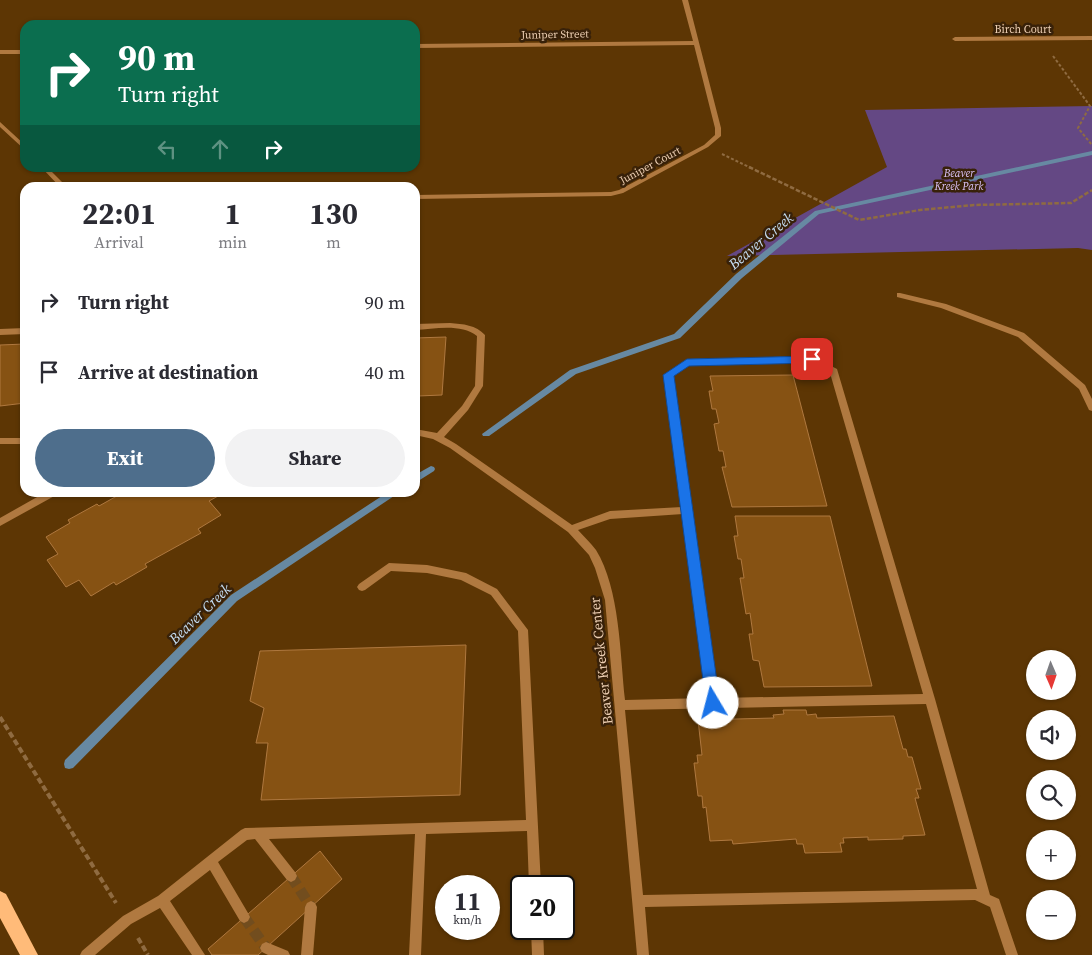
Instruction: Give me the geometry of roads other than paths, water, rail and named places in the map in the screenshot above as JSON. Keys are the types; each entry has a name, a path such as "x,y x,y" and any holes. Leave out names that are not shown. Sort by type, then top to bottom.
{"main road":[{"path":"0,900 29,955"}],"street":[{"path":"685,0 696,42"},
{"name":"Birch Court","path":"955,39 1092,38"},
{"name":"Juniper Street","path":"420,46 696,42"},
{"name":"Juniper Court","path":"420,197 611,194 621,192 706,146 718,136 718,128 696,42"},
{"path":"1,53 20,52"},
{"path":"0,124 20,143"},
{"path":"49,172 59,182"},
{"path":"900,295 943,306 1021,335 1082,387 1092,408"},
{"path":"420,327 464,326 478,331 481,335 479,386 465,408 438,438"},
{"path":"0,332 20,331"},
{"path":"713,703 668,375 687,362 812,359 834,372 930,699 985,898"},
{"name":"Beaver Kreek Center","path":"420,433 438,438 453,446 570,529 592,552 600,568 610,600 643,955"},
{"path":"0,441 20,441"},
{"path":"0,522 46,497"},
{"path":"570,529 610,515 687,510"},
{"path":"362,587 389,567 427,569 463,576 494,592 523,630 534,875"},
{"path":"620,705 930,699"},
{"path":"86,955 127,920 162,900 245,834 532,825"},
{"path":"416,955 422,829"},
{"path":"257,833 292,876"},
{"path":"212,861 244,917"},
{"path":"638,901 975,894 995,903 1012,955"},
{"path":"162,900 199,955"},
{"path":"307,955 311,907"},
{"path":"537,940 538,955"},
{"path":"266,948 284,955"}],"waterway":[{"name":"Beaver Creek","path":"486,434 573,372 677,336 739,276 817,212 1092,153"},
{"name":"Beaver Creek","path":"420,477 431,469"},
{"name":"Beaver Creek","path":"69,764 234,598 388,497"}],"tunnel":[{"path":"291,876 311,907"},
{"path":"244,917 266,948"}],"park label":[{"name":"Beaver Kreek Park","path":"959,179"}]}
